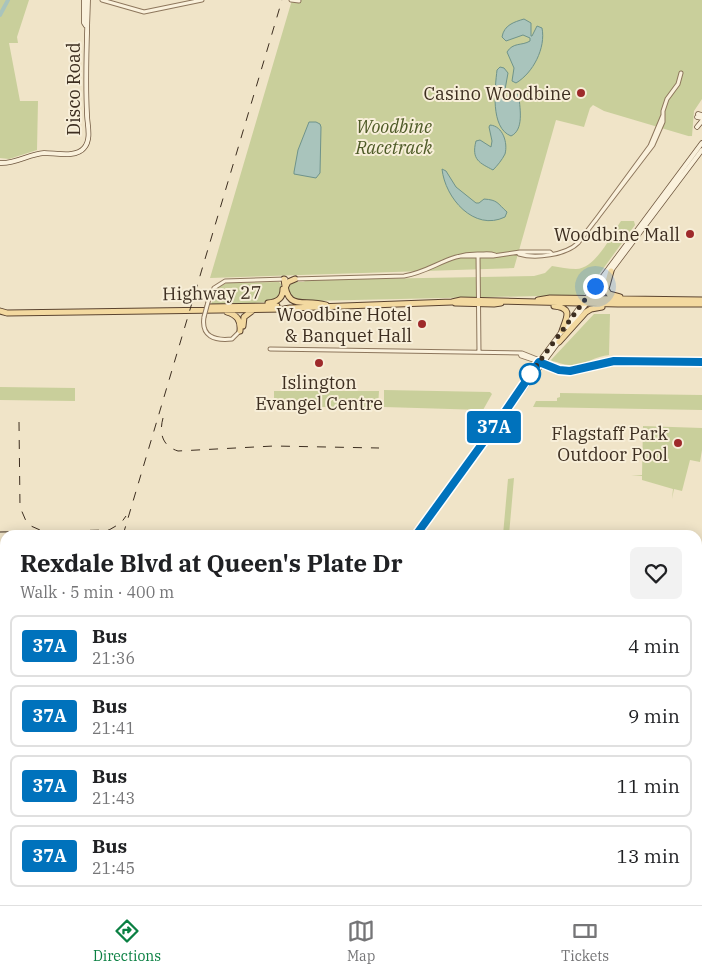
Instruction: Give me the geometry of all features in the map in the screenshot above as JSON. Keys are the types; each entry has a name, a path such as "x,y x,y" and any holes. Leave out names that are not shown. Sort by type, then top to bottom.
{"main road":[{"name":"Disco Road","path":"0,163 16,162 41,154 74,153 86,145 88,136 86,0"},
{"path":"697,127 700,117"},
{"path":"420,530 541,363 562,330 612,271 701,146"},
{"path":"559,342 586,302 701,146"},
{"path":"612,271 606,286 607,291 609,294 627,299"},
{"path":"284,279 289,298 295,302 320,303 331,307"},
{"path":"248,306 278,300 287,284 295,279"},
{"name":"Highway 27","path":"526,302 550,298 618,304 702,302"},
{"name":"Highway 27","path":"0,315 7,313 135,310 265,310 452,302 461,300 494,304 504,302 586,302 627,299 702,302"},
{"path":"534,302 564,308 568,316 562,330"},
{"path":"541,363 590,309 618,304"},
{"name":"Highway 27","path":"135,310 248,306 290,308"},
{"path":"212,310 233,314 241,322 240,331"},
{"path":"240,331 244,317 248,313 265,310"},
{"name":"Highway 27","path":"0,311 7,313"}],"street":[{"path":"102,0 108,2 109,0 133,10 144,12 202,0"},
{"path":"291,0 299,2"},
{"path":"240,331 232,339 211,337 203,327 208,302 214,288 226,280 404,276 420,272 447,259 461,255 519,254 520,252 550,252 552,254 562,253 575,246 596,221 596,218 650,146 663,115 668,96 678,84 681,73"},
{"path":"478,255 480,352"},
{"path":"270,349 527,354 541,363 559,370 570,371 614,361 702,362"}],"green space":[{"path":"0,0 29,0 17,37 18,43 9,43 20,101 38,101 37,150 9,159 0,158"},
{"name":"Woodbine Racetrack","path":"292,0 702,0 702,99 694,111 692,136 604,111 593,105 590,108 584,127 556,120 514,268 210,278"},
{"path":"621,221 634,221 635,225 584,295 309,301 291,298 287,287 294,282 308,280 534,276 545,273 552,266 583,268 590,264 602,251"},
{"path":"279,282 281,284 281,296 269,302 211,306 216,292 227,283"},
{"path":"594,314 610,314 609,355 574,365 552,361 551,360"},
{"path":"0,387 75,388 75,401 0,400"},
{"path":"384,390 490,392 492,394 483,410 384,407"},
{"path":"274,391 379,391 378,407 274,407"},
{"path":"560,393 702,395 702,410 533,407 536,401 557,401"},
{"path":"643,426 702,428 700,462 690,460 682,491 674,489 672,499 673,489 642,480 642,476 631,476 642,475"},
{"path":"514,478 509,530 503,530 508,479"}],"water":[{"path":"524,19 531,23 531,36 537,26 542,28 542,44 533,66 516,83 512,81 514,68 507,52 515,45 530,41 530,38 523,35 506,41 502,37 507,27"},
{"path":"500,67 504,68 508,73 505,98 509,99 517,94 519,97 520,124 511,136 504,132 500,125 495,107 497,70"},
{"path":"309,122 316,122 321,127 320,173 316,178 294,174 298,150"},
{"path":"490,125 498,128 506,145 505,154 493,170 481,163 475,153 476,141 480,140 491,147"},
{"path":"442,169 446,171 456,187 476,203 484,199 497,202 507,212 505,217 494,220 482,220 463,210 449,191"}],"waterway":[{"path":"0,15 8,0"}],"railway":[{"path":"124,530 282,0"},
{"path":"163,418 161,429 163,438 168,446 178,451 274,446 379,448"},
{"path":"19,422 20,507 26,521 31,526 40,530"},
{"path":"109,530 121,523 126,516"}],"bus line":[{"name":"37A","path":"420,530 539,362 559,370 570,371 614,361 702,362"}],"place":[{"name":"Casino Woodbine","path":"581,93"},
{"name":"Woodbine Mall","path":"690,234"},
{"name":"Woodbine Hotel & Banquet Hall","path":"422,324"},
{"name":"Islington Evangel Centre","path":"319,363"},
{"name":"Flagstaff Park Outdoor Pool","path":"678,443"}],"route":[{"path":"530,374 528,377 595,286"}]}
